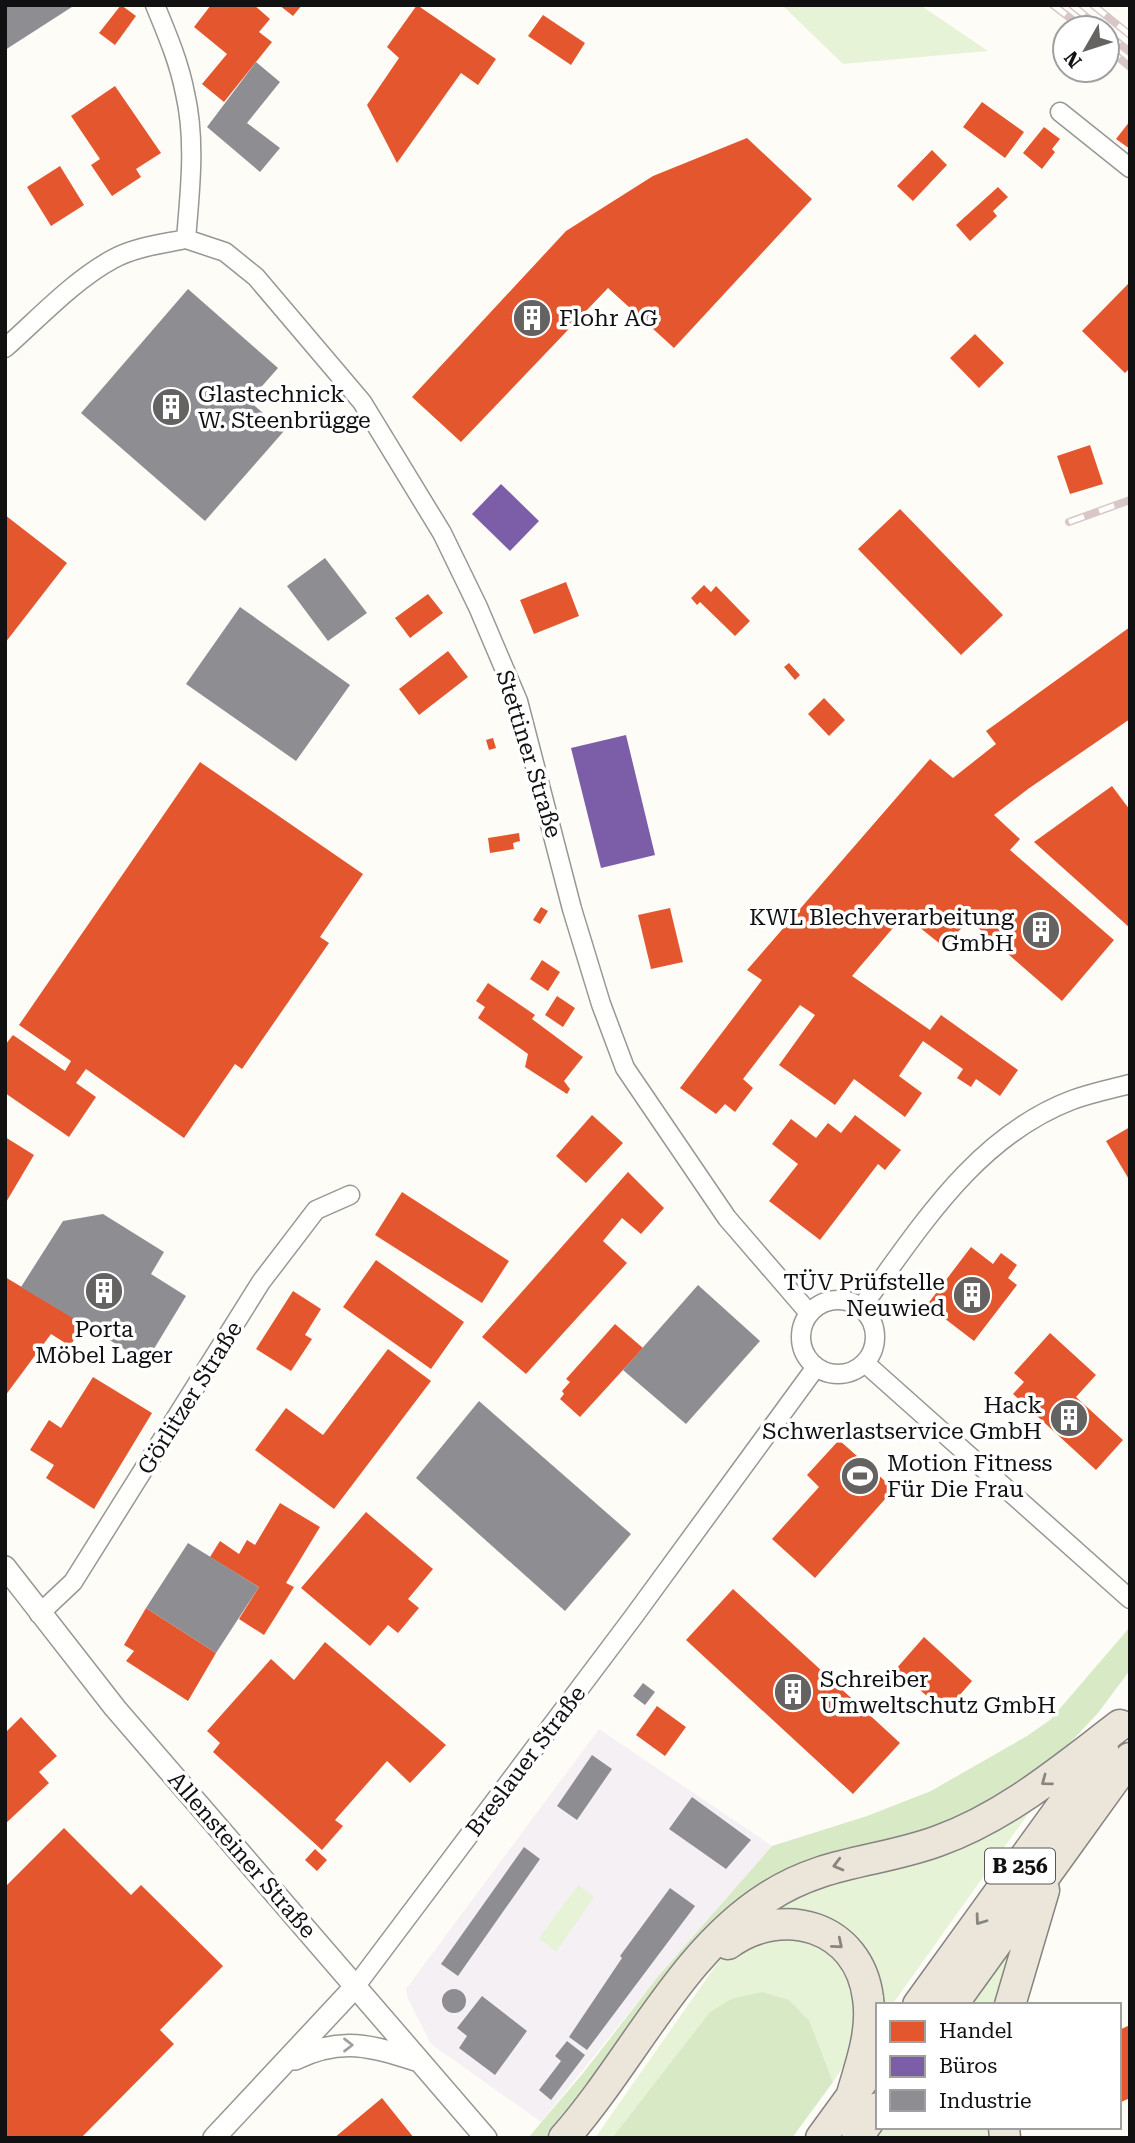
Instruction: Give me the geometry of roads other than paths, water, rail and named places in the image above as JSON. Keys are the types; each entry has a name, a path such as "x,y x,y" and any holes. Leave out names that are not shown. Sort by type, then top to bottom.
{"highway":[{"name":"B 256","path":"919,2003 1125,1718"},
{"path":"564,2138 704,1952 750,1910 789,1884 812,1873 934,1842 979,1824 1026,1795 1125,1718"},
{"name":"B 256","path":"953,2003 1130,1758"},
{"path":"1011,2003 1053,1863"},
{"path":"586,2138 704,1967 736,1938 777,1922 797,1923 838,1942 862,1975 868,1995 865,2101 821,2138"},
{"path":"857,2138 876,2066"}],"street":[{"path":"5,348 91,274 114,258 186,239 191,177 186,93 171,41 155,5"},
{"path":"1060,112 1130,169"},
{"name":"Stettiner Straße","path":"186,239 225,252 256,277 362,402 442,533 478,607 517,701 572,909 601,1004 625,1068 727,1218 809,1313"},
{"path":"862,1308 946,1192 997,1141 1029,1121 1073,1100 1130,1084"},
{"name":"Görlitzer Straße","path":"40,1614 73,1583 261,1282 295,1235 316,1210 350,1195"},
{"path":"840,1300 862,1308 874,1329 872,1353 865,1363 847,1374 825,1373 816,1367 802,1348 803,1323 809,1313 828,1301 840,1300"},
{"path":"865,1363 1130,1599"},
{"name":"Breslauer Straße","path":"214,2138 355,1987 634,1616 816,1367"},
{"name":"Allensteiner Straße","path":"5,1567 115,1708 486,2138"},
{"path":"284,2064 316,2049 341,2045 371,2046 419,2061"}],"railway":[{"path":"1053,5 1065,14"},
{"path":"1072,5 1083,14"},
{"path":"1093,5 1130,35"},
{"path":"1121,45 1130,52"},
{"path":"1121,60 1130,67"},
{"path":"1069,522 1130,500"}],"place":[{"name":"Flohr AG","path":"532,318"},
{"name":"Glastechnick W. Steenbrügge","path":"171,407"},
{"name":"KWL Blechverarbeitung GmbH","path":"1041,930"},
{"name":"Porta Möbel Lager","path":"104,1291"},
{"name":"TÜV Prüfstelle Neuwied","path":"972,1295"},
{"name":"Hack Schwerlastservice GmbH","path":"1069,1418"},
{"name":"Motion Fitness Für Die Frau","path":"860,1476"},
{"name":"Schreiber Umweltschutz GmbH","path":"793,1692"}]}
